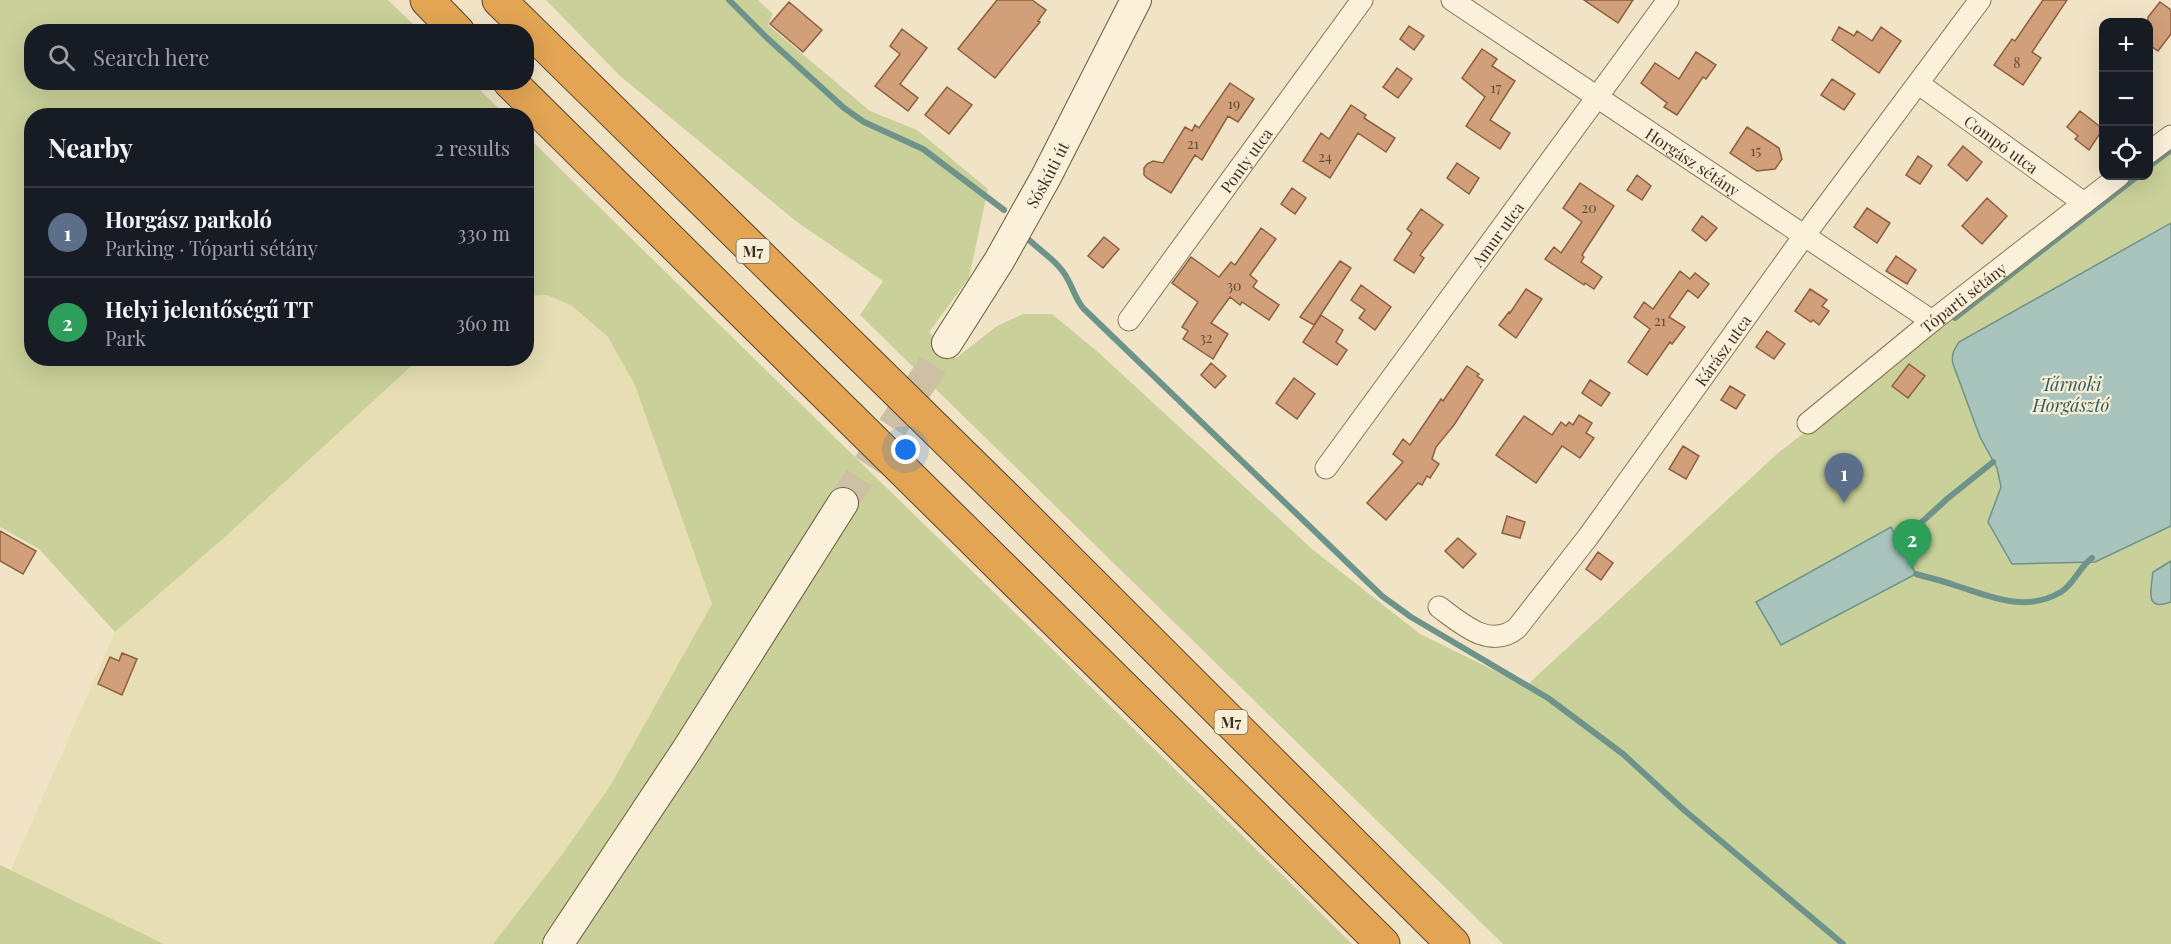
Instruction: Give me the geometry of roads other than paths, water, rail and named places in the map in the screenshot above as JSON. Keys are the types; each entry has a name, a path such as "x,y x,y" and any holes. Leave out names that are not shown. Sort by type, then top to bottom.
{"highway":[{"path":"427,0 451,24"},
{"name":"M7","path":"499,0 523,24"},
{"name":"M7","path":"534,34 1009,501 1453,944"},
{"path":"518,90 1383,944"}],"main road":[{"name":"Sóskúti út","path":"947,343 999,261 1046,177 1136,0"},
{"path":"558,944 688,748 843,503"}],"street":[{"name":"Ponty utca","path":"1129,320 1362,0"},
{"name":"Horgász sétány","path":"1452,0 1932,321"},
{"name":"Amur utca","path":"1326,468 1668,0"},
{"name":"Kárász utca","path":"1439,607 1459,622 1490,636 1499,638 1517,628 1588,537 1804,236 1980,0"},
{"name":"Compó utca","path":"1919,84 2084,202"},
{"path":"2153,149 2171,136"},
{"name":"Tóparti sétány","path":"1808,423 1932,321 2114,180"}],"water":[{"name":"Tárnoki Horgásztó","path":"2171,223 2171,526 2095,562 2012,564 1988,522 2001,487 1997,468 1980,437 1953,364 1954,350 1959,342"},
{"path":"1891,527 1916,574 1781,645 1756,602"},
{"path":"2171,561 2171,602 2157,604 2151,598 2153,572"}],"waterway":[{"path":"729,0 844,108 864,122 923,149 1004,210"},
{"path":"2153,163 2171,150"},
{"path":"1955,318 2133,180"},
{"path":"1029,240 1055,262 1064,273 1083,308 1382,596 1411,617 1548,698 1623,754 1684,810 1843,944"},
{"path":"1899,543 1947,499 1993,462"},
{"path":"1916,574 2009,601 2034,601 2061,592 2092,558"}],"tunnel":[{"path":"843,503 947,343"}],"place":[{"name":"Horgász parkoló","path":"1844,503"},
{"name":"Helyi jelentőségű TT","path":"1912,569"}]}
